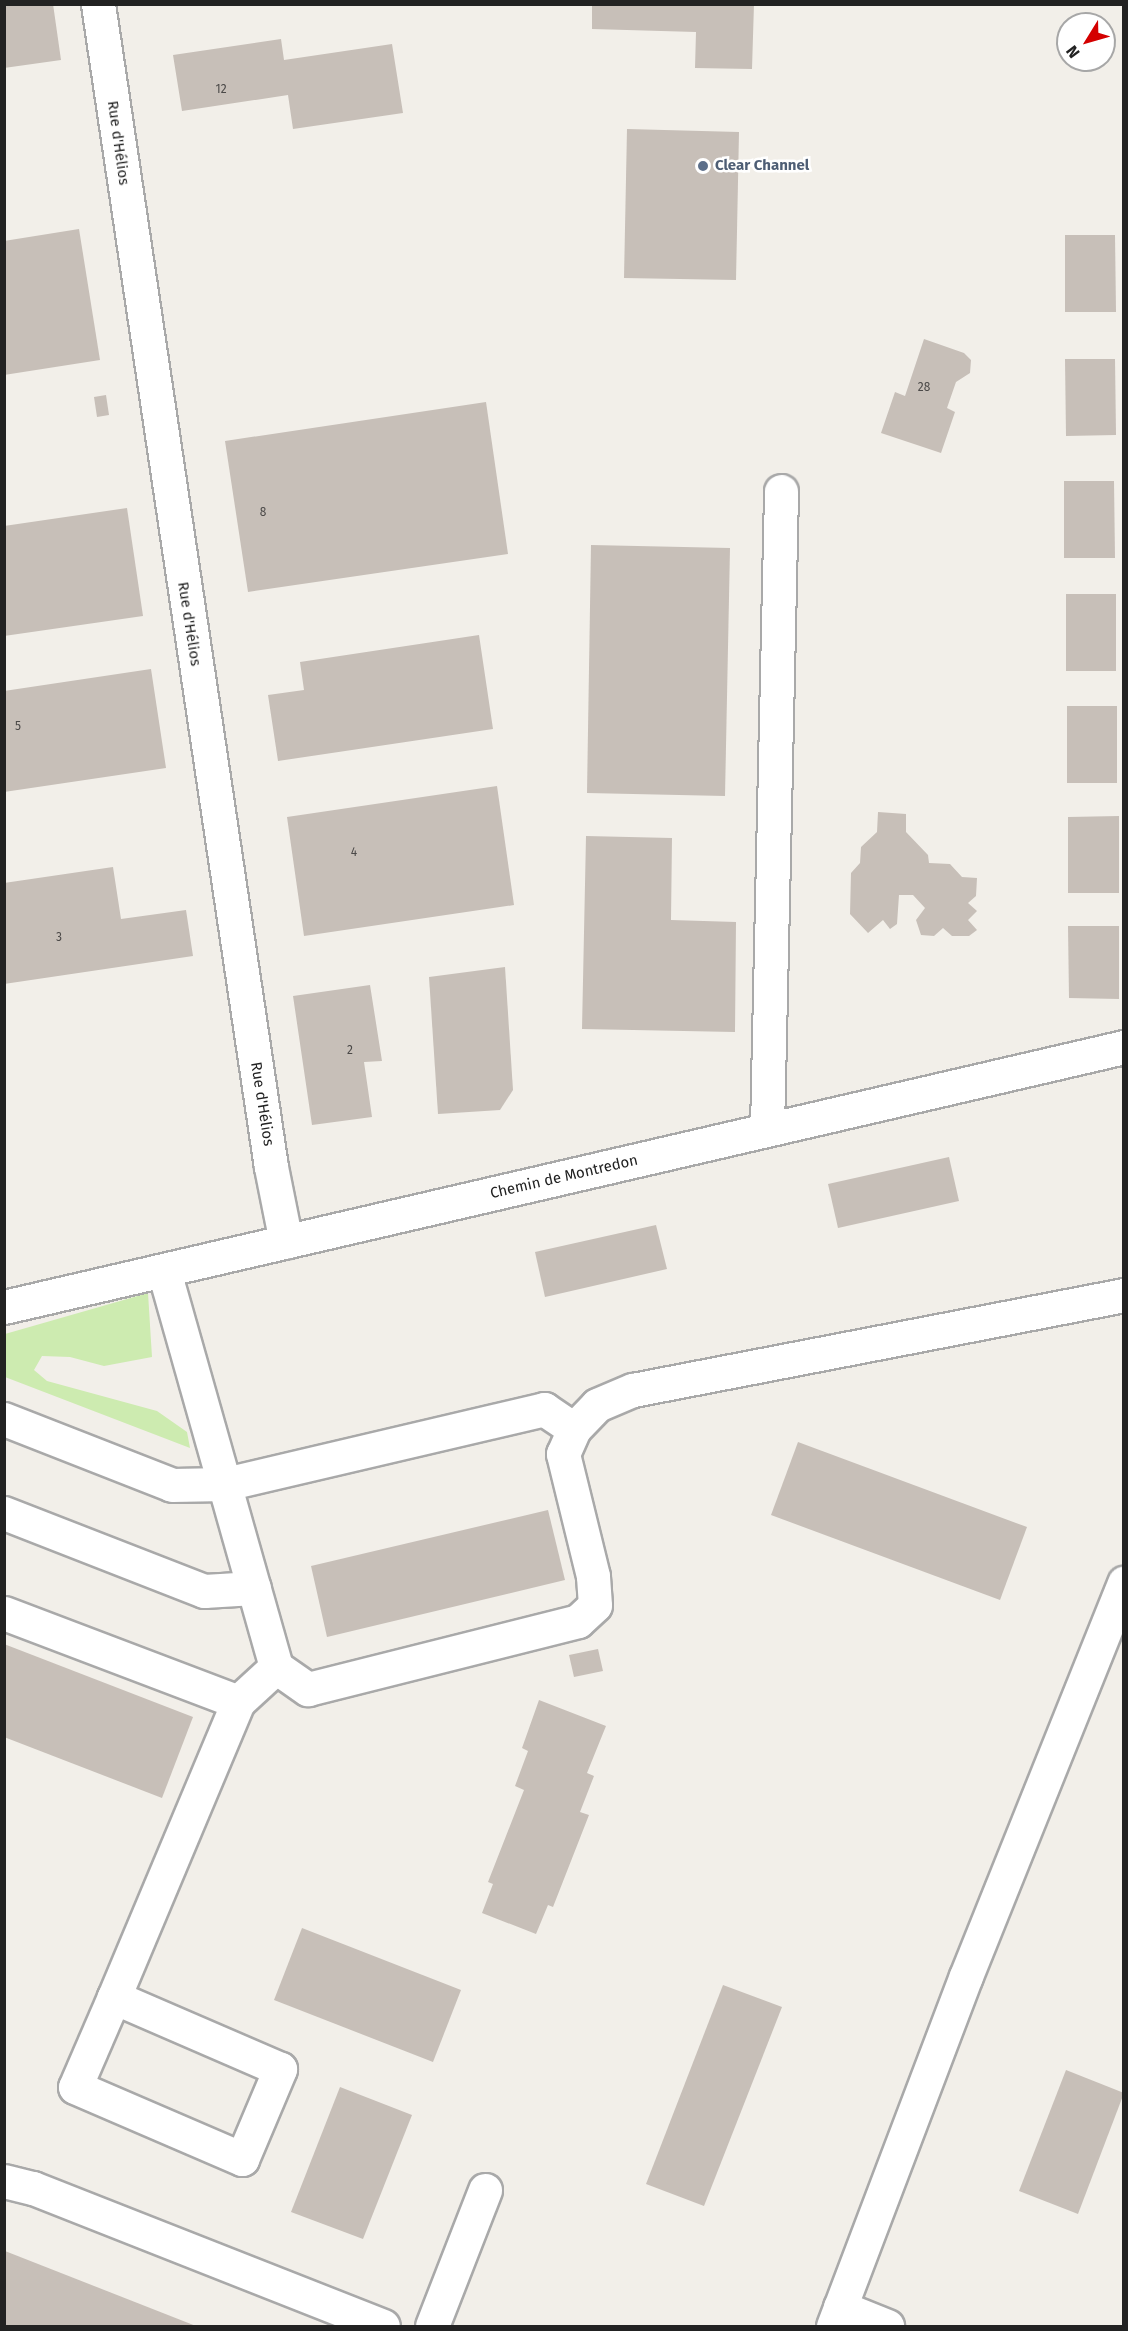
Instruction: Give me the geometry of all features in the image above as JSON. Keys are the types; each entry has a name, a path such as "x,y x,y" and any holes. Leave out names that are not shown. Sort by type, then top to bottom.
{"street":[{"name":"Rue d'Hélios","path":"98,4 267,1143 286,1242"},
{"path":"767,1129 781,491"},
{"name":"Chemin de Montredon","path":"4,1307 1124,1047"},
{"path":"164,1271 276,1667 308,1689 578,1621 595,1605 593,1576 563,1455 574,1429 597,1406 633,1390 1124,1295"},
{"path":"4,1419 172,1485 225,1484 544,1409 574,1429"},
{"path":"4,1513 204,1591 254,1588"},
{"path":"887,2326 836,2317 966,1976 1124,1582"},
{"path":"4,1613 238,1702"},
{"path":"114,1998 280,2069 242,2159 75,2087 238,1702 276,1667"},
{"path":"4,2181 33,2188 383,2326"},
{"path":"432,2326 485,2190"}],"green space":[{"path":"148,1293 152,1357 104,1366 70,1357 42,1356 34,1370 47,1381 157,1411 187,1432 190,1448 5,1377 5,1334"}],"building":[{"path":"4,4 53,4 61,60 4,68"},
{"path":"592,4 754,4 752,69 695,68 696,32 592,29"},
{"path":"281,39 284,60 392,44 403,113 293,129 288,95 182,111 173,55"},
{"path":"627,129 739,132 736,280 624,278"},
{"path":"79,229 100,360 4,375 4,241"},
{"path":"1065,235 1115,235 1116,312 1065,312"},
{"path":"924,339 964,353 971,360 970,373 956,382 947,408 955,412 941,453 881,433 895,392 905,396"},
{"path":"1065,359 1115,359 1116,435 1066,436"},
{"path":"106,395 109,415 97,417 94,397"},
{"path":"486,402 508,554 248,592 225,441"},
{"path":"1064,481 1114,481 1115,558 1064,558"},
{"path":"127,508 143,616 4,636 4,526"},
{"path":"591,545 730,548 725,796 587,793"},
{"path":"1066,594 1116,594 1116,671 1066,671"},
{"path":"479,635 493,729 278,761 268,695 304,690 300,662"},
{"path":"151,669 166,768 4,792 4,691"},
{"path":"1067,706 1117,706 1117,783 1067,783"},
{"path":"497,786 514,905 304,936 287,817"},
{"path":"878,812 906,814 906,832 928,855 929,863 950,864 962,877 977,878 976,896 968,903 977,911 968,920 977,930 969,936 952,936 943,928 934,936 921,935 916,920 925,908 913,895 899,895 897,924 890,929 883,920 868,933 850,914 851,873 860,863 861,847 877,832"},
{"path":"1119,816 1119,893 1068,893 1068,817"},
{"path":"586,836 672,838 671,920 736,922 735,1032 582,1029"},
{"path":"113,867 121,919 186,910 193,956 4,984 4,883"},
{"path":"1068,926 1119,926 1119,999 1069,998"},
{"path":"505,967 513,1090 500,1110 438,1114 429,977"},
{"path":"370,985 382,1061 364,1062 372,1117 312,1125 293,996"},
{"path":"949,1157 959,1201 838,1228 828,1184"},
{"path":"656,1225 667,1269 545,1297 535,1252"},
{"path":"798,1442 1027,1527 1000,1600 771,1515"},
{"path":"548,1510 565,1580 327,1637 311,1566"},
{"path":"4,1644 193,1717 162,1798 4,1737"},
{"path":"598,1649 603,1671 574,1677 569,1655"},
{"path":"539,1700 606,1726 587,1773 594,1776 580,1812 589,1815 553,1907 548,1905 536,1934 482,1913 493,1884 488,1882 524,1790 515,1786 528,1751 522,1748"},
{"path":"302,1928 461,1990 433,2062 274,2000"},
{"path":"723,1985 782,2007 704,2206 646,2184"},
{"path":"1066,2070 1124,2093 1078,2214 1019,2191"},
{"path":"340,2087 412,2115 363,2239 291,2212"},
{"path":"5,2251 196,2326 5,2326"}],"place":[{"name":"Clear Channel","path":"703,166"}]}
